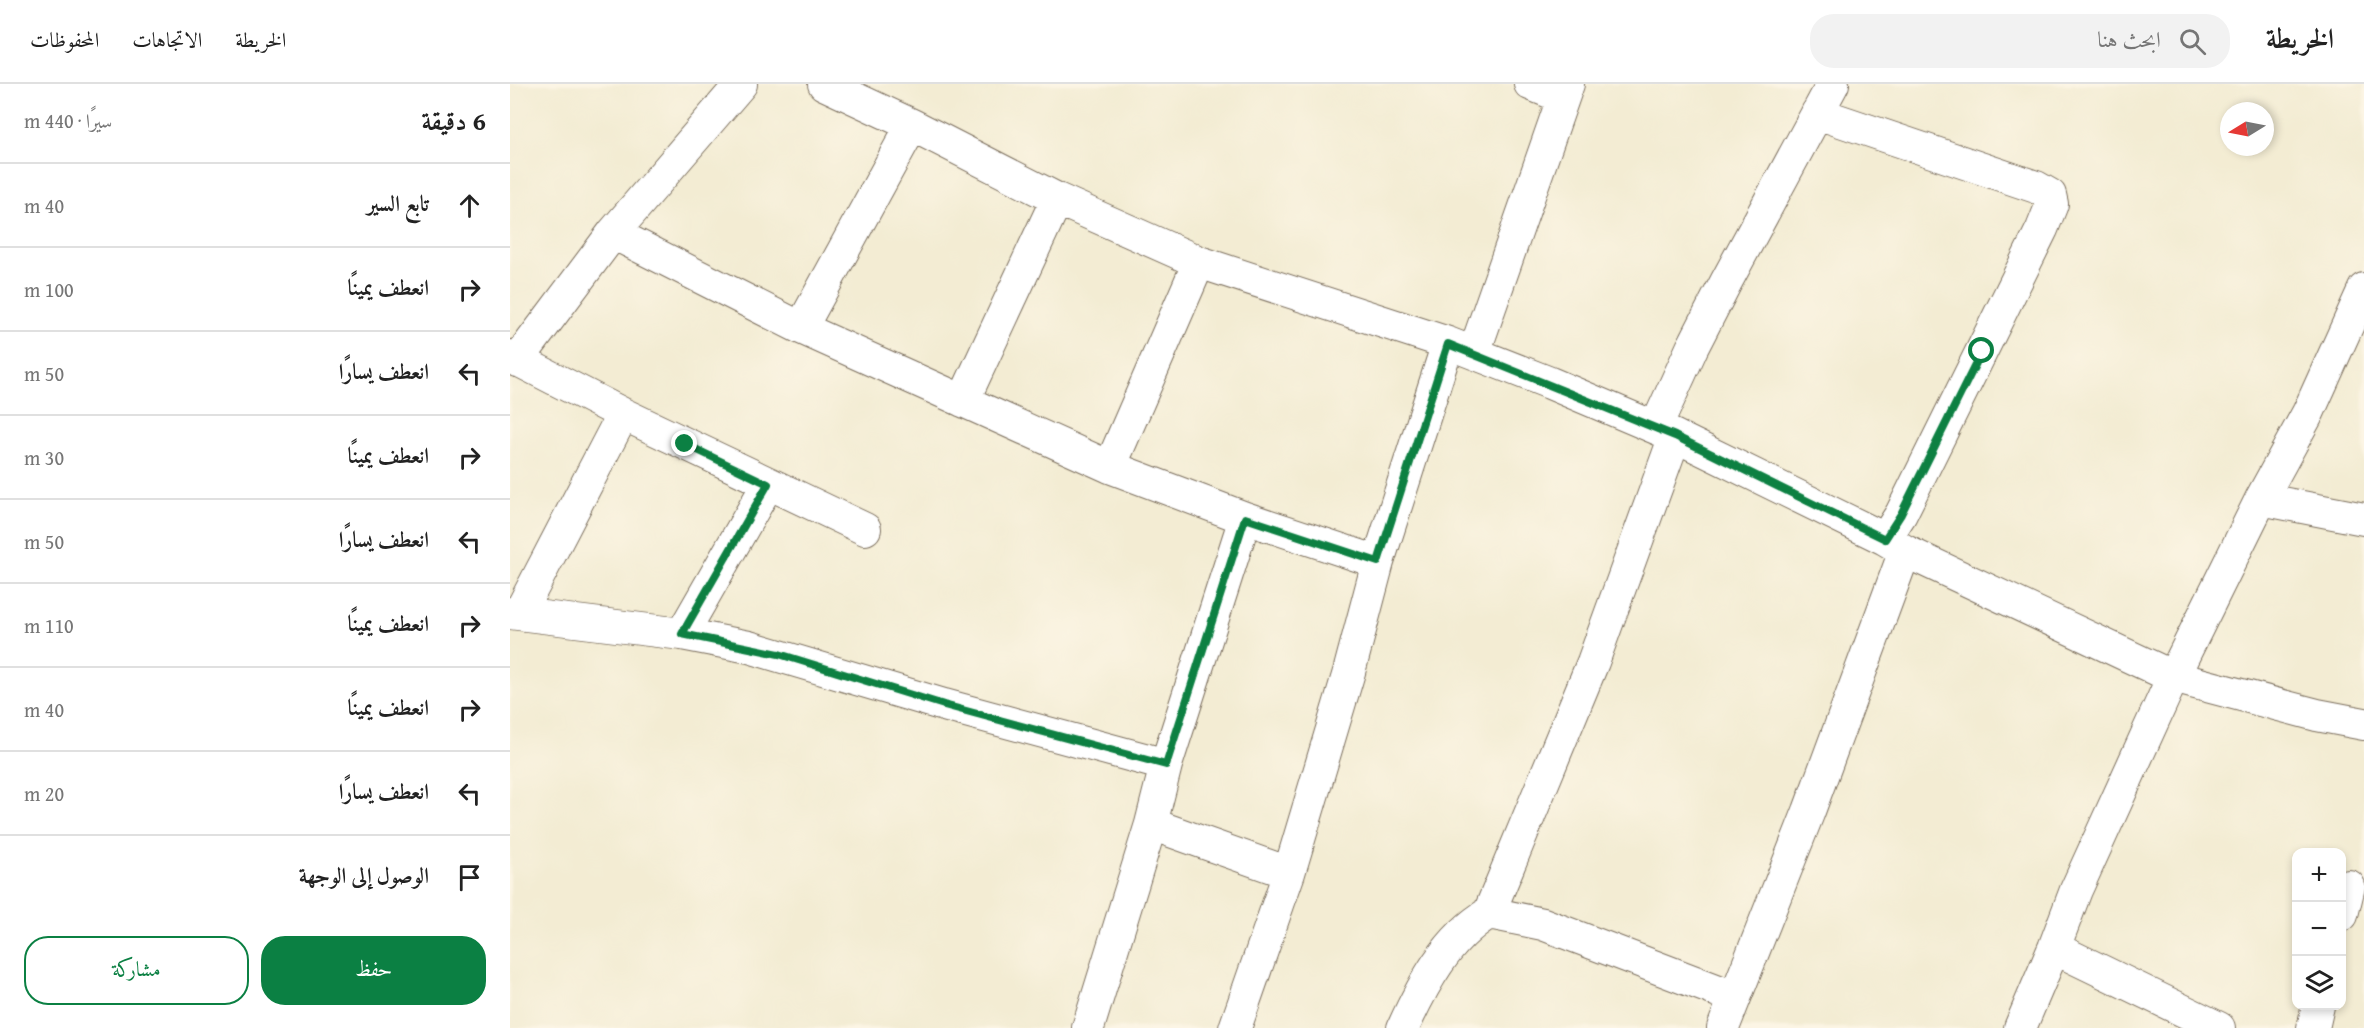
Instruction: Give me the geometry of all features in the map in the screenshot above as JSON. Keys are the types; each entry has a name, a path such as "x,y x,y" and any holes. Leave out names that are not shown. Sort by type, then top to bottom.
{"street":[{"path":"741,84 613,233 514,358 623,414 866,529"},
{"path":"824,84 912,125 1057,199 1199,262 1461,348 1666,431 1895,545 2174,677 2317,715 2364,724"},
{"path":"1234,1028 1289,873 1349,672 1378,562 1461,348 1565,91 1530,84"},
{"path":"1403,1028 1440,960 1459,935 1489,913 1593,662 1692,348 1833,84"},
{"path":"1723,1028 1809,811 1907,503 2042,229 2052,204 2050,195 2036,187 1817,113"},
{"path":"801,328 912,125"},
{"path":"963,401 1057,199"},
{"path":"613,233 801,328 1110,467 1245,518 1378,562"},
{"path":"1110,467 1199,262"},
{"path":"2020,1028 2076,890 2174,677 2261,500 2308,413 2364,289"},
{"path":"623,414 514,613 682,634 779,654 944,705 1166,765"},
{"path":"682,634 768,484"},
{"path":"2261,500 2364,519"},
{"path":"1088,1028 1151,824 1166,765 1245,518"},
{"path":"1151,824 1289,873"},
{"path":"1489,913 1543,924 1734,997"},
{"path":"2054,948 2219,1028"},
{"path":"2313,1028 2317,1010"}],"route":[{"path":"685,444 768,484 682,634 779,654 944,705 1166,765 1245,518 1378,562 1448,344 1675,436 1885,539 1901,514 1982,351"}]}
